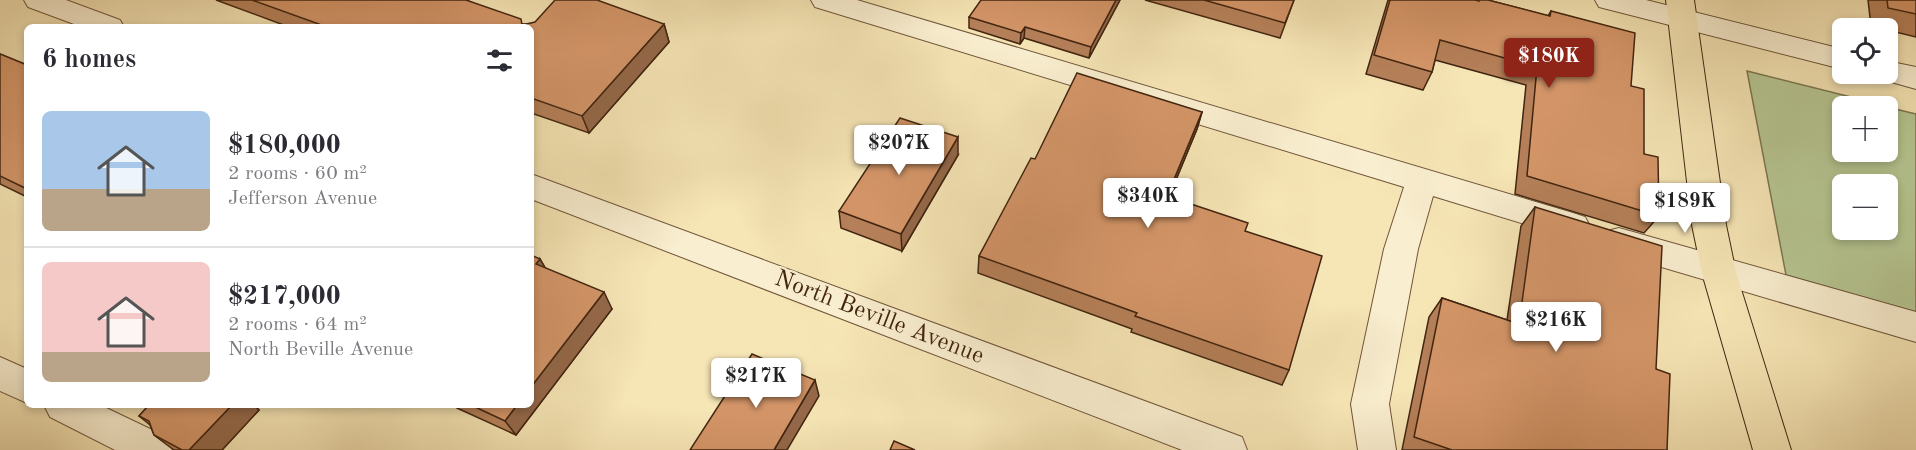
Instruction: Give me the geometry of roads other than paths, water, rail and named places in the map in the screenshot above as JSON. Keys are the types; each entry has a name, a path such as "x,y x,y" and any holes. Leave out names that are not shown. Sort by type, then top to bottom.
{"main road":[{"path":"1682,9 1709,225 1719,273 1772,450"}],"street":[{"path":"38,0 102,24"},
{"path":"825,0 1422,179 1719,273 1810,295 1916,327"},
{"path":"1609,0 1682,9 1832,56"},
{"path":"1898,74 1916,78"},
{"path":"1377,450 1370,404 1401,249 1422,179"},
{"name":"North Beville Avenue","path":"534,187 1228,450"},
{"path":"0,373 24,385"},
{"path":"70,408 134,437"}]}
